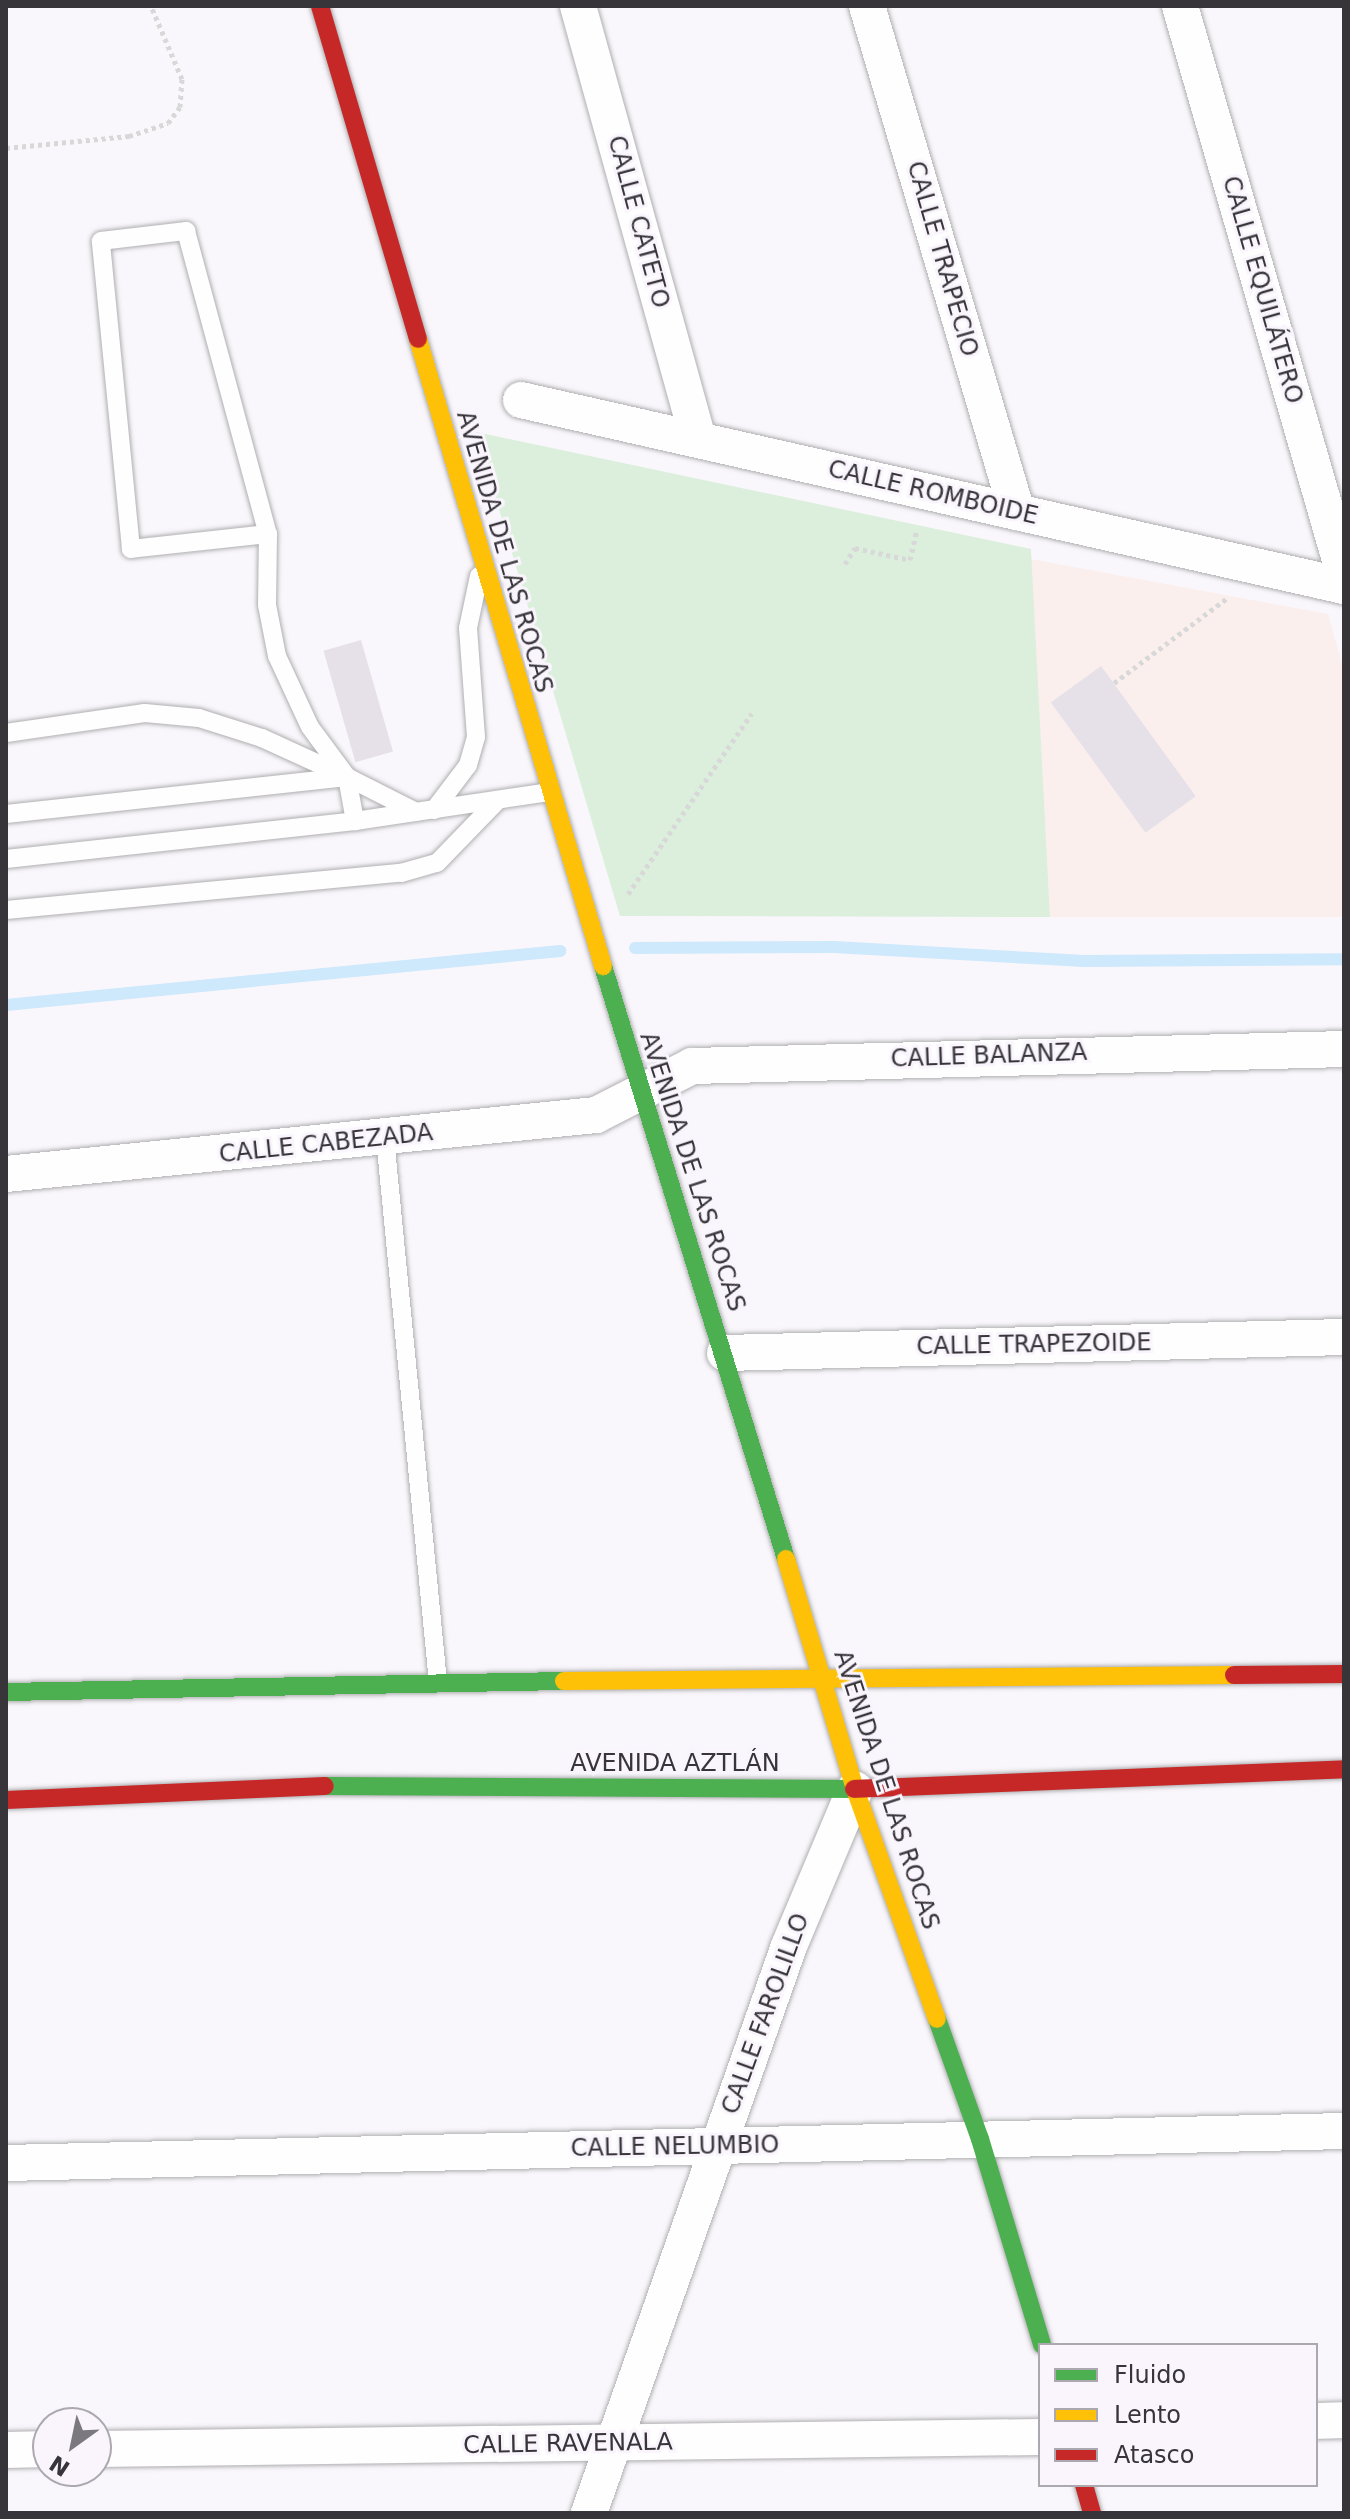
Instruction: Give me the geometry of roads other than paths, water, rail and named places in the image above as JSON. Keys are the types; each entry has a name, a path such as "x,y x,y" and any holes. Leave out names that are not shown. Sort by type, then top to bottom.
{"main road":[{"name":"AVENIDA DE LAS ROCAS","path":"320,6 587,919 725,1353 855,1789 980,2139 1041,2343"},
{"path":"6,1692 438,1682 825,1682 1344,1674"},
{"name":"AVENIDA AZTLÁN","path":"6,1800 313,1786 855,1789 1344,1769"},
{"path":"1085,2487 1092,2513"}],"street":[{"name":"CALLE CATETO","path":"578,6 698,439"},
{"name":"CALLE TRAPECIO","path":"867,6 1017,512"},
{"name":"CALLE EQUILÁTERO","path":"1180,6 1344,574"},
{"name":"CALLE ROMBOIDE","path":"521,400 1344,586"},
{"name":"CALLE BALANZA","path":"641,1094 692,1066 1344,1049"},
{"name":"CALLE CABEZADA","path":"6,1174 596,1115 641,1094"},
{"name":"CALLE TRAPEZOIDE","path":"725,1353 1344,1337"},
{"name":"CALLE FAROLILLO","path":"589,2513 789,1946 855,1789"},
{"name":"CALLE NELUMBIO","path":"6,2163 1344,2131"},
{"path":"1318,2421 1344,2420"},
{"name":"CALLE RAVENALA","path":"112,2449 1038,2437"},
{"path":"6,2450 32,2449"}],"lane":[{"path":"268,534 131,549 101,241 186,231 268,534 267,605 277,656 310,727 347,777 355,821"},
{"path":"425,811 468,765 476,737 468,628 483,566"},
{"path":"6,733 145,713 199,718 262,738 425,811"},
{"path":"6,814 347,777"},
{"path":"6,859 355,821 549,792"},
{"path":"6,910 401,873 437,863 497,801"},
{"path":"385,1138 438,1682"}],"waterway":[{"path":"635,948 834,947 1081,961 1344,959"},
{"path":"6,1005 560,951"}]}
